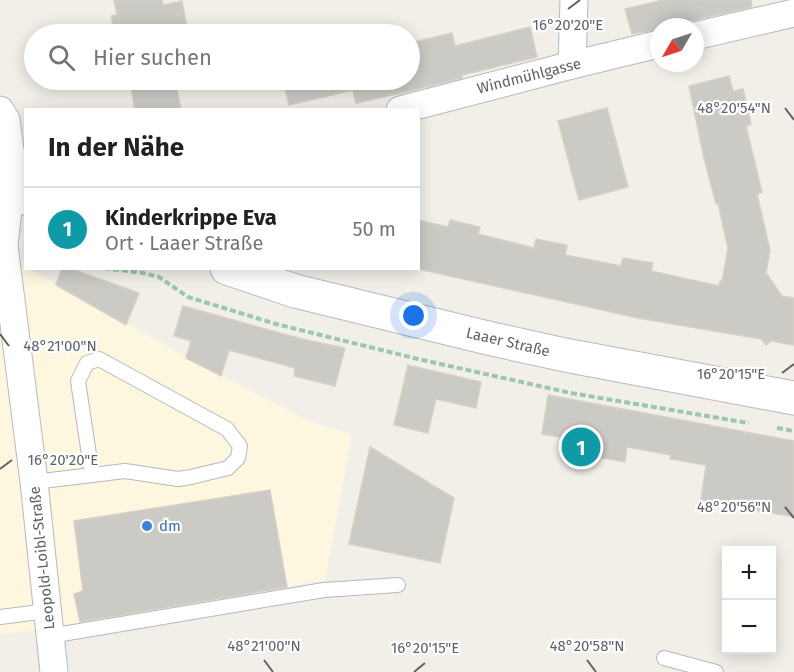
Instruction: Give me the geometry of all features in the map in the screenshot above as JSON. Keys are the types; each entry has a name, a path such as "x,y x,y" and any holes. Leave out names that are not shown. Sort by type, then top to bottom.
{"street":[{"path":"572,65 574,0"},
{"path":"704,34 794,13"},
{"name":"Windmühlgasse","path":"408,108 650,46"},
{"name":"Leopold-Loibl-Straße","path":"0,110 6,120 11,156 12,194 4,245 34,482 54,672"},
{"name":"Laaer Straße","path":"233,270 295,291 492,339 794,398"}],"lane":[{"path":"34,482 92,475 125,471 178,478 191,477 228,468 238,458 240,446 227,429 99,359 87,363 78,381 92,475"},
{"path":"0,617 49,623 324,590 398,585"},
{"path":"664,658 716,672"}],"shaded area":[{"path":"0,253 24,266 24,270 31,270 210,370 311,422 352,434 325,580 71,626 0,634"}],"building":[{"path":"114,0 162,0 163,5 182,1 186,24 113,24 111,16 117,15"},
{"path":"663,0 751,0 752,7 704,18 650,18 650,31 632,34 625,9"},
{"path":"530,27 537,57 462,75 462,78 420,88 420,41 452,33 455,46"},
{"path":"729,76 733,91 743,89 751,124 746,126 762,192 757,194 770,250 766,273 782,296 794,298 794,345 771,341 766,345 761,339 638,318 420,269 420,220 448,227 450,220 480,227 478,234 534,248 536,239 567,245 565,255 621,266 623,258 653,263 651,271 719,286 720,281 722,282 728,248 718,203 716,204 704,158 689,86"},
{"path":"132,90 177,90 181,108 135,108"},
{"path":"285,90 353,90 289,105"},
{"path":"353,90 414,90 356,103"},
{"path":"607,108 628,187 579,200 558,121"},
{"path":"61,270 75,270 139,293 126,325 56,285"},
{"path":"183,306 302,339 345,348 335,386 294,376 295,368 229,350 221,376 186,358 191,341 174,336"},
{"path":"408,365 481,382 476,408 436,399 428,433 394,425"},
{"path":"548,395 794,441 794,517 701,500 706,465 670,459 671,455 627,447 625,462 574,453 576,440 542,434"},
{"path":"370,447 454,498 440,563 349,544"},
{"path":"270,490 287,587 80,622 74,594 83,591 74,521"}],"place":[{"name":"Kinderkrippe Eva","path":"581,447"},
{"name":"dm","path":"147,526"}]}
